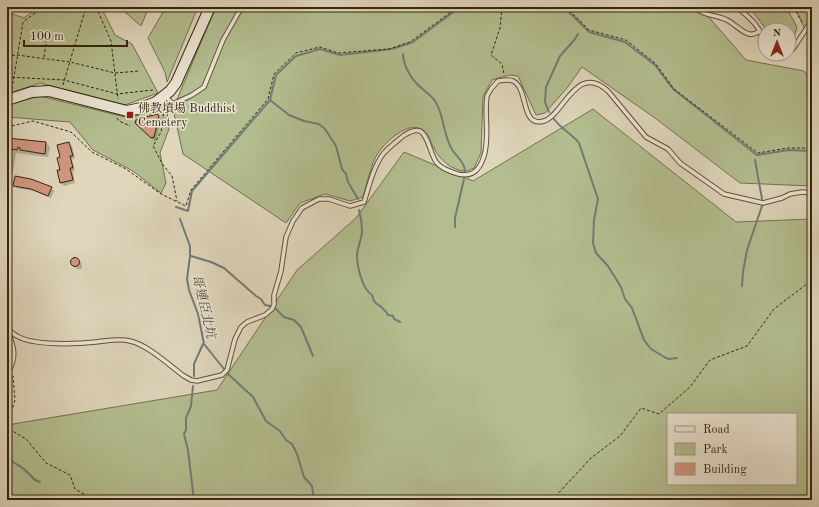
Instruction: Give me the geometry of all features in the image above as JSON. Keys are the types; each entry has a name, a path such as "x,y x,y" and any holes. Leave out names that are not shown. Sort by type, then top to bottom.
{"street":[{"path":"7,100 32,92 49,91 127,111 142,108 156,102 165,96 179,77 210,7"}],"lane":[{"path":"165,96 172,103 175,103 192,95 204,87 223,40 240,10 244,7"},
{"path":"695,7 704,13 720,17 728,21 747,34 752,35 757,32"},
{"path":"737,7 757,26"},
{"path":"797,43 812,20"},
{"path":"7,329 17,337 43,342 80,343 116,340 130,341 147,348 191,380 199,380 222,375 227,370 235,339 240,329 247,322 268,313 273,307 274,295 282,270 286,237 293,221 302,208 319,199 329,199 350,206 364,202 375,167 383,154 407,133 412,131 421,132 426,138 434,159 440,166 450,172 460,175 466,176 473,174 478,169 484,156 488,96 491,89 498,81 505,80 517,83 521,89 525,107 530,117 540,121 547,119 553,114 567,97 578,87 590,83 602,86 608,91 646,137 668,149 680,163 728,196 763,203 782,198 790,194 802,192 812,193"},
{"path":"7,329 14,347 13,362 7,375"}],"path":[{"path":"12,89 22,22 43,7"},
{"path":"62,88 86,7"},
{"path":"96,7 111,41 118,102"},
{"path":"7,127 33,121 71,132 92,152 126,169 161,194 186,206 191,190 268,99 274,74 296,53 320,47 338,53 389,48 410,42 458,7"},
{"path":"502,7 500,28 491,54 502,64 505,80"},
{"path":"566,7 589,30 626,40 656,64 674,89 758,153 788,148 812,148"},
{"path":"793,7 806,30"},
{"path":"44,58 47,36"},
{"path":"7,56 17,55 70,62 115,73 140,71"},
{"path":"7,76 64,80 117,94 153,90"},
{"path":"161,107 164,110 161,132 153,146 163,165 172,176 177,201"},
{"path":"119,121 130,126"},
{"path":"552,500 591,458 620,436 641,408 659,414 690,387 710,360 747,346 774,309 812,280"},
{"path":"7,375 13,376 15,400 10,416 9,429 26,438 46,463 70,475 75,489 94,500"}],"green space":[{"path":"7,7 31,7 25,12"},
{"path":"38,7 101,7 115,35 132,44 158,93 125,105 40,83 7,94 7,12 24,18"},
{"path":"119,7 149,7 141,26"},
{"path":"166,7 198,7 167,82 165,72 148,38"},
{"path":"218,7 700,7 746,60 804,71 812,82 812,186 740,183 655,118 582,67 567,88 545,113 536,115 518,76 509,75 492,80 483,96 481,153 474,168 465,171 455,169 446,164 436,152 429,136 423,130 411,128 398,133 386,143 378,153 371,168 363,197 350,201 325,194 300,203 286,223 183,154 173,109 213,14"},
{"path":"749,7 786,7 794,22 761,22"},
{"path":"795,7 812,7 812,45"},
{"path":"40,96 129,118 165,107 167,110 169,129 160,153 166,183 161,193 133,171 93,150 70,122 7,117 7,104"},
{"path":"593,109 736,222 812,219 812,500 7,500 7,425 217,390 297,270 356,218 404,152 473,181"}],"building":[{"path":"157,114 159,116 154,137 151,138 135,123 136,120"},
{"path":"7,138 46,142 45,154 20,150 18,147 17,150 12,149 10,160 7,160"},
{"path":"69,142 73,156 70,156 73,168 70,168 73,180 60,183 57,170 60,170 57,158 60,157 57,145"},
{"path":"15,176 31,179 52,187 48,196 31,189 13,186"},
{"path":"75,257 80,262 75,267 70,262"}],"waterway":[{"path":"176,207 188,211 192,191 270,100 276,75 296,56 320,49 340,55 392,49 413,42 460,7"},
{"path":"564,7 589,32 625,42 655,65 673,89 757,155 788,150 812,151"},
{"path":"549,112 545,102 546,87 560,56 578,34"},
{"path":"403,54 407,70 412,78 429,94 438,106 447,139 453,151 463,163 465,172"},
{"path":"270,100 289,115 304,121 319,124 325,129 336,146 342,169 358,199"},
{"path":"554,119 579,143 598,199 594,220 593,243 596,253 608,266 621,287 625,299 632,308 644,340 651,349 666,358 677,358"},
{"path":"755,160 762,199"},
{"path":"455,227 455,218 464,179"},
{"path":"742,286 747,250 762,206"},
{"path":"359,210 362,232 357,251 357,259 363,283 376,303 386,311 388,315 393,316 394,319 400,322"},
{"name":"哥連臣北坑","path":"180,219 190,246 187,279 189,290 198,314 204,344 224,369"},
{"path":"191,256 224,268 261,299 265,305 270,306"},
{"path":"275,308 284,317 294,320 301,327 313,356"},
{"path":"194,376 194,364 203,344"},
{"name":"哥連臣北坑","path":"227,373 253,397 266,421 280,431 286,440 292,444 297,454 304,477 312,486 314,500"},
{"path":"193,386 191,406 186,418 186,430 184,434 188,450 194,500"},
{"path":"7,458 24,469 35,480 40,482"}],"place":[{"name":"佛教墳場 Buddhist Cemetery","path":"130,115"}]}
